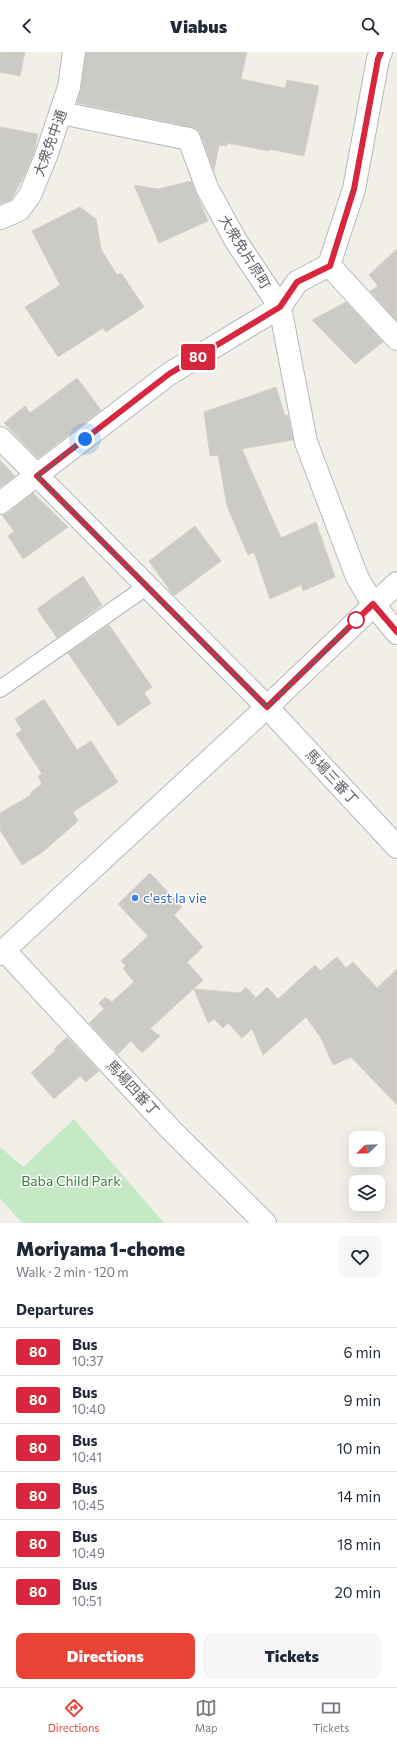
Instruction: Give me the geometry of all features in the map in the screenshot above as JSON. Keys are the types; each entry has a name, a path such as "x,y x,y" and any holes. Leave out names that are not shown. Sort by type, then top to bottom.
{"street":[{"name":"大衆免中通","path":"0,218 19,210 30,195 46,156 69,87 74,52"},
{"path":"0,503 169,374 280,307 297,282 330,266 354,189 378,59 381,52"},
{"name":"大衆免片原町","path":"61,112 189,139 207,188 236,241 280,307 306,442 357,577 373,604 397,632"},
{"path":"330,266 397,339"},
{"name":"馬場三番丁","path":"0,438 267,707 397,847"},
{"path":"2,952 267,707 373,604 397,583"},
{"name":"馬場四番丁","path":"2,952 172,1131 265,1223"}],"lane":[{"path":"0,689 146,586"}],"green space":[{"name":"Baba Child Park","path":"74,1119 164,1223 22,1223 0,1198 0,1147 23,1167"}],"building":[{"path":"0,52 25,52 20,76 0,72"},
{"path":"86,52 247,52 241,79 285,88 287,80 319,86 304,156 227,143 227,146 219,145 214,171 201,135 197,129 77,103 81,89"},
{"path":"0,127 38,134 34,153 11,200 0,204"},
{"path":"191,181 208,221 159,243 134,185 158,189"},
{"path":"80,207 96,219 101,249 117,275 121,273 144,307 106,332 103,328 58,357 25,307 60,285 32,231"},
{"path":"397,249 397,321 370,291 378,286 369,275"},
{"path":"346,302 383,342 355,364 312,320"},
{"path":"77,378 101,410 38,458 4,423 25,406 30,413"},
{"path":"276,387 285,416 288,415 293,440 242,449 281,538 316,522 335,577 303,591 301,585 270,599 254,552 248,555 227,506 218,455 210,456 204,412"},
{"path":"0,460 15,476 0,487"},
{"path":"33,493 68,527 23,559 8,536 14,531 2,515 8,513"},
{"path":"195,526 221,561 174,596 149,561"},
{"path":"83,576 102,605 57,638 37,609"},
{"path":"109,625 152,687 144,693 151,703 118,726 68,653"},
{"path":"44,699 77,750 91,741 118,782 73,812 78,821 44,851 22,865 0,830 0,813 31,795 30,793 42,784 38,776 42,774 16,734 22,730 15,719"},
{"path":"150,873 182,907 174,915 203,947 187,962 203,980 150,1029 160,1036 142,1053 131,1041 118,1054 89,1023 104,1009 99,1003 105,997 112,1002 134,982 123,968 126,966 121,961 148,936 118,904"},
{"path":"337,957 346,968 353,962 377,988 397,969 397,1105 351,1057 333,1065 321,1038 306,1017 263,1055 252,1029 242,1038 228,1023 223,1028 214,1019 208,1023 194,989 240,993 246,987 256,998 267,987 278,999 315,965 320,971"},
{"path":"67,1037 99,1071 86,1082 80,1076 54,1099 31,1073 56,1050 54,1049"}],"bus line":[{"name":"80","path":"381,52 378,59 354,189 330,266 297,282 280,307 169,374 37,476 267,707 373,604 397,632"}],"place":[{"name":"c'est la vie","path":"135,898"}],"route":[{"path":"85,439 37,476 267,707 356,620"}]}
